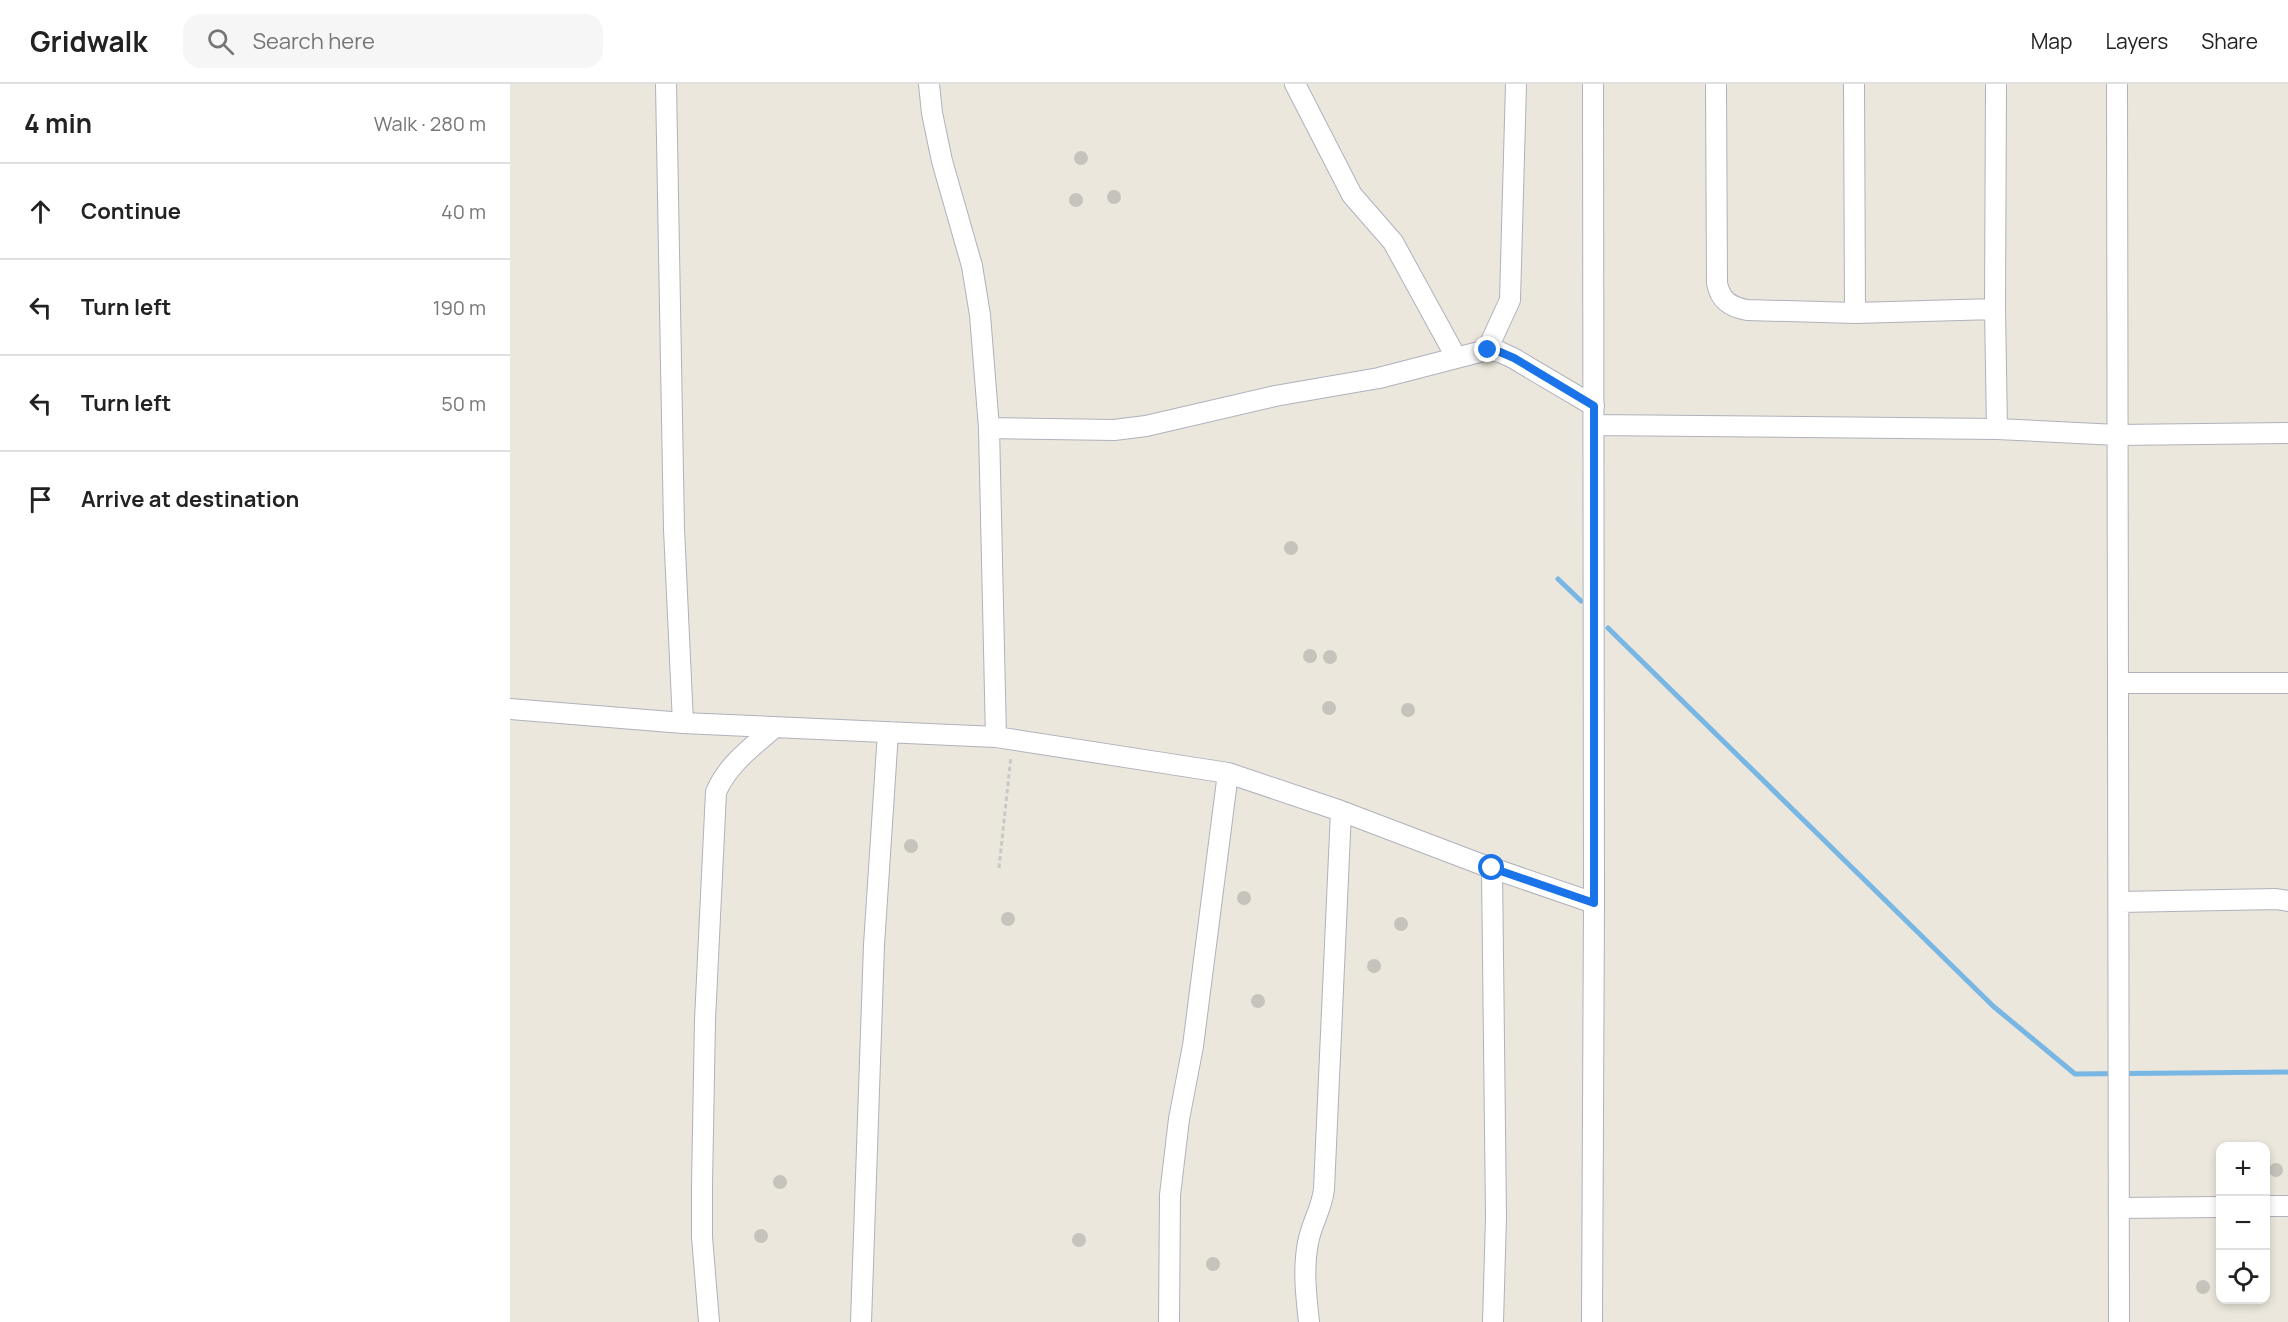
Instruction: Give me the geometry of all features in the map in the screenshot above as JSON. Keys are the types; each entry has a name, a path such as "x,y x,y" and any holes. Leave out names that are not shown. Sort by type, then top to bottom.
{"street":[{"path":"666,84 674,529 683,723"},
{"path":"929,84 932,113 942,161 972,266 980,315 989,428 1004,738"},
{"path":"1295,84 1352,195 1393,242 1456,357"},
{"path":"1488,350 1510,300 1516,84"},
{"path":"1592,1322 1593,84"},
{"path":"1716,84 1717,283 1723,300 1730,305 1747,309 1855,313 1995,309"},
{"path":"1854,84 1855,313"},
{"path":"1996,84 1997,429"},
{"path":"2117,84 2119,1322"},
{"path":"989,428 1114,430 1146,426 1275,396 1378,378 1488,350 1514,358 1594,416 2117,435 2288,433"},
{"path":"2119,683 2288,683"},
{"path":"510,709 683,723 1004,738 1228,773 1594,903"},
{"path":"709,1322 702,1237 702,1185 705,1020 716,792 723,777 735,762 775,727"},
{"path":"861,1322 874,945 888,732"},
{"path":"1169,1322 1170,1195 1179,1119 1194,1046 1228,773"},
{"path":"1309,1322 1306,1262 1308,1244 1323,1201 1324,1189 1341,812"},
{"path":"1492,868 1496,1217 1493,1322"},
{"path":"2119,902 2276,899 2288,901"},
{"path":"2270,1206 2288,1206"},
{"path":"2119,1208 2216,1207"}],"path":[{"path":"999,868 1004,738"}],"building":[{"path":"1078,151 1084,151 1088,158 1084,165 1078,165 1074,161 1074,155"},
{"path":"1111,190 1117,190 1121,197 1117,204 1111,204 1107,200 1107,194"},
{"path":"1073,193 1079,193 1083,200 1079,207 1073,207 1069,203 1069,197"},
{"path":"1288,541 1294,541 1298,548 1294,555 1288,555 1284,551 1284,545"},
{"path":"1307,649 1313,649 1317,656 1313,663 1307,663 1303,659 1303,653"},
{"path":"1327,650 1333,650 1337,657 1333,664 1327,664 1323,660 1323,654"},
{"path":"1326,701 1332,701 1336,708 1332,715 1326,715 1322,711 1322,705"},
{"path":"1405,703 1411,703 1415,710 1411,717 1405,717 1401,713 1401,707"},
{"path":"908,839 914,839 918,846 914,853 908,853 904,849 904,843"},
{"path":"1241,891 1247,891 1251,898 1247,905 1241,905 1237,901 1237,895"},
{"path":"1005,912 1011,912 1015,919 1011,926 1005,926 1001,922 1001,916"},
{"path":"1398,917 1404,917 1408,924 1404,931 1398,931 1394,927 1394,921"},
{"path":"1371,959 1377,959 1381,966 1377,973 1371,973 1367,969 1367,963"},
{"path":"1255,994 1261,994 1265,1001 1261,1008 1255,1008 1251,1004 1251,998"},
{"path":"2273,1163 2279,1163 2283,1167 2283,1173 2279,1177 2273,1177 2270,1174 2270,1166"},
{"path":"777,1175 783,1175 787,1182 783,1189 777,1189 773,1185 773,1179"},
{"path":"758,1229 764,1229 768,1236 764,1243 758,1243 754,1239 754,1233"},
{"path":"1076,1233 1082,1233 1086,1240 1082,1247 1076,1247 1072,1243 1072,1237"},
{"path":"1210,1257 1216,1257 1220,1264 1216,1271 1210,1271 1206,1267 1206,1261"},
{"path":"2200,1280 2206,1280 2210,1287 2206,1294 2200,1294 2196,1290 2196,1284"}],"waterway":[{"path":"1558,579 1581,601"},
{"path":"1608,628 1993,1006 2075,1074 2288,1072"}],"route":[{"path":"1488,350 1514,358 1594,406 1594,903 1492,868"}]}
